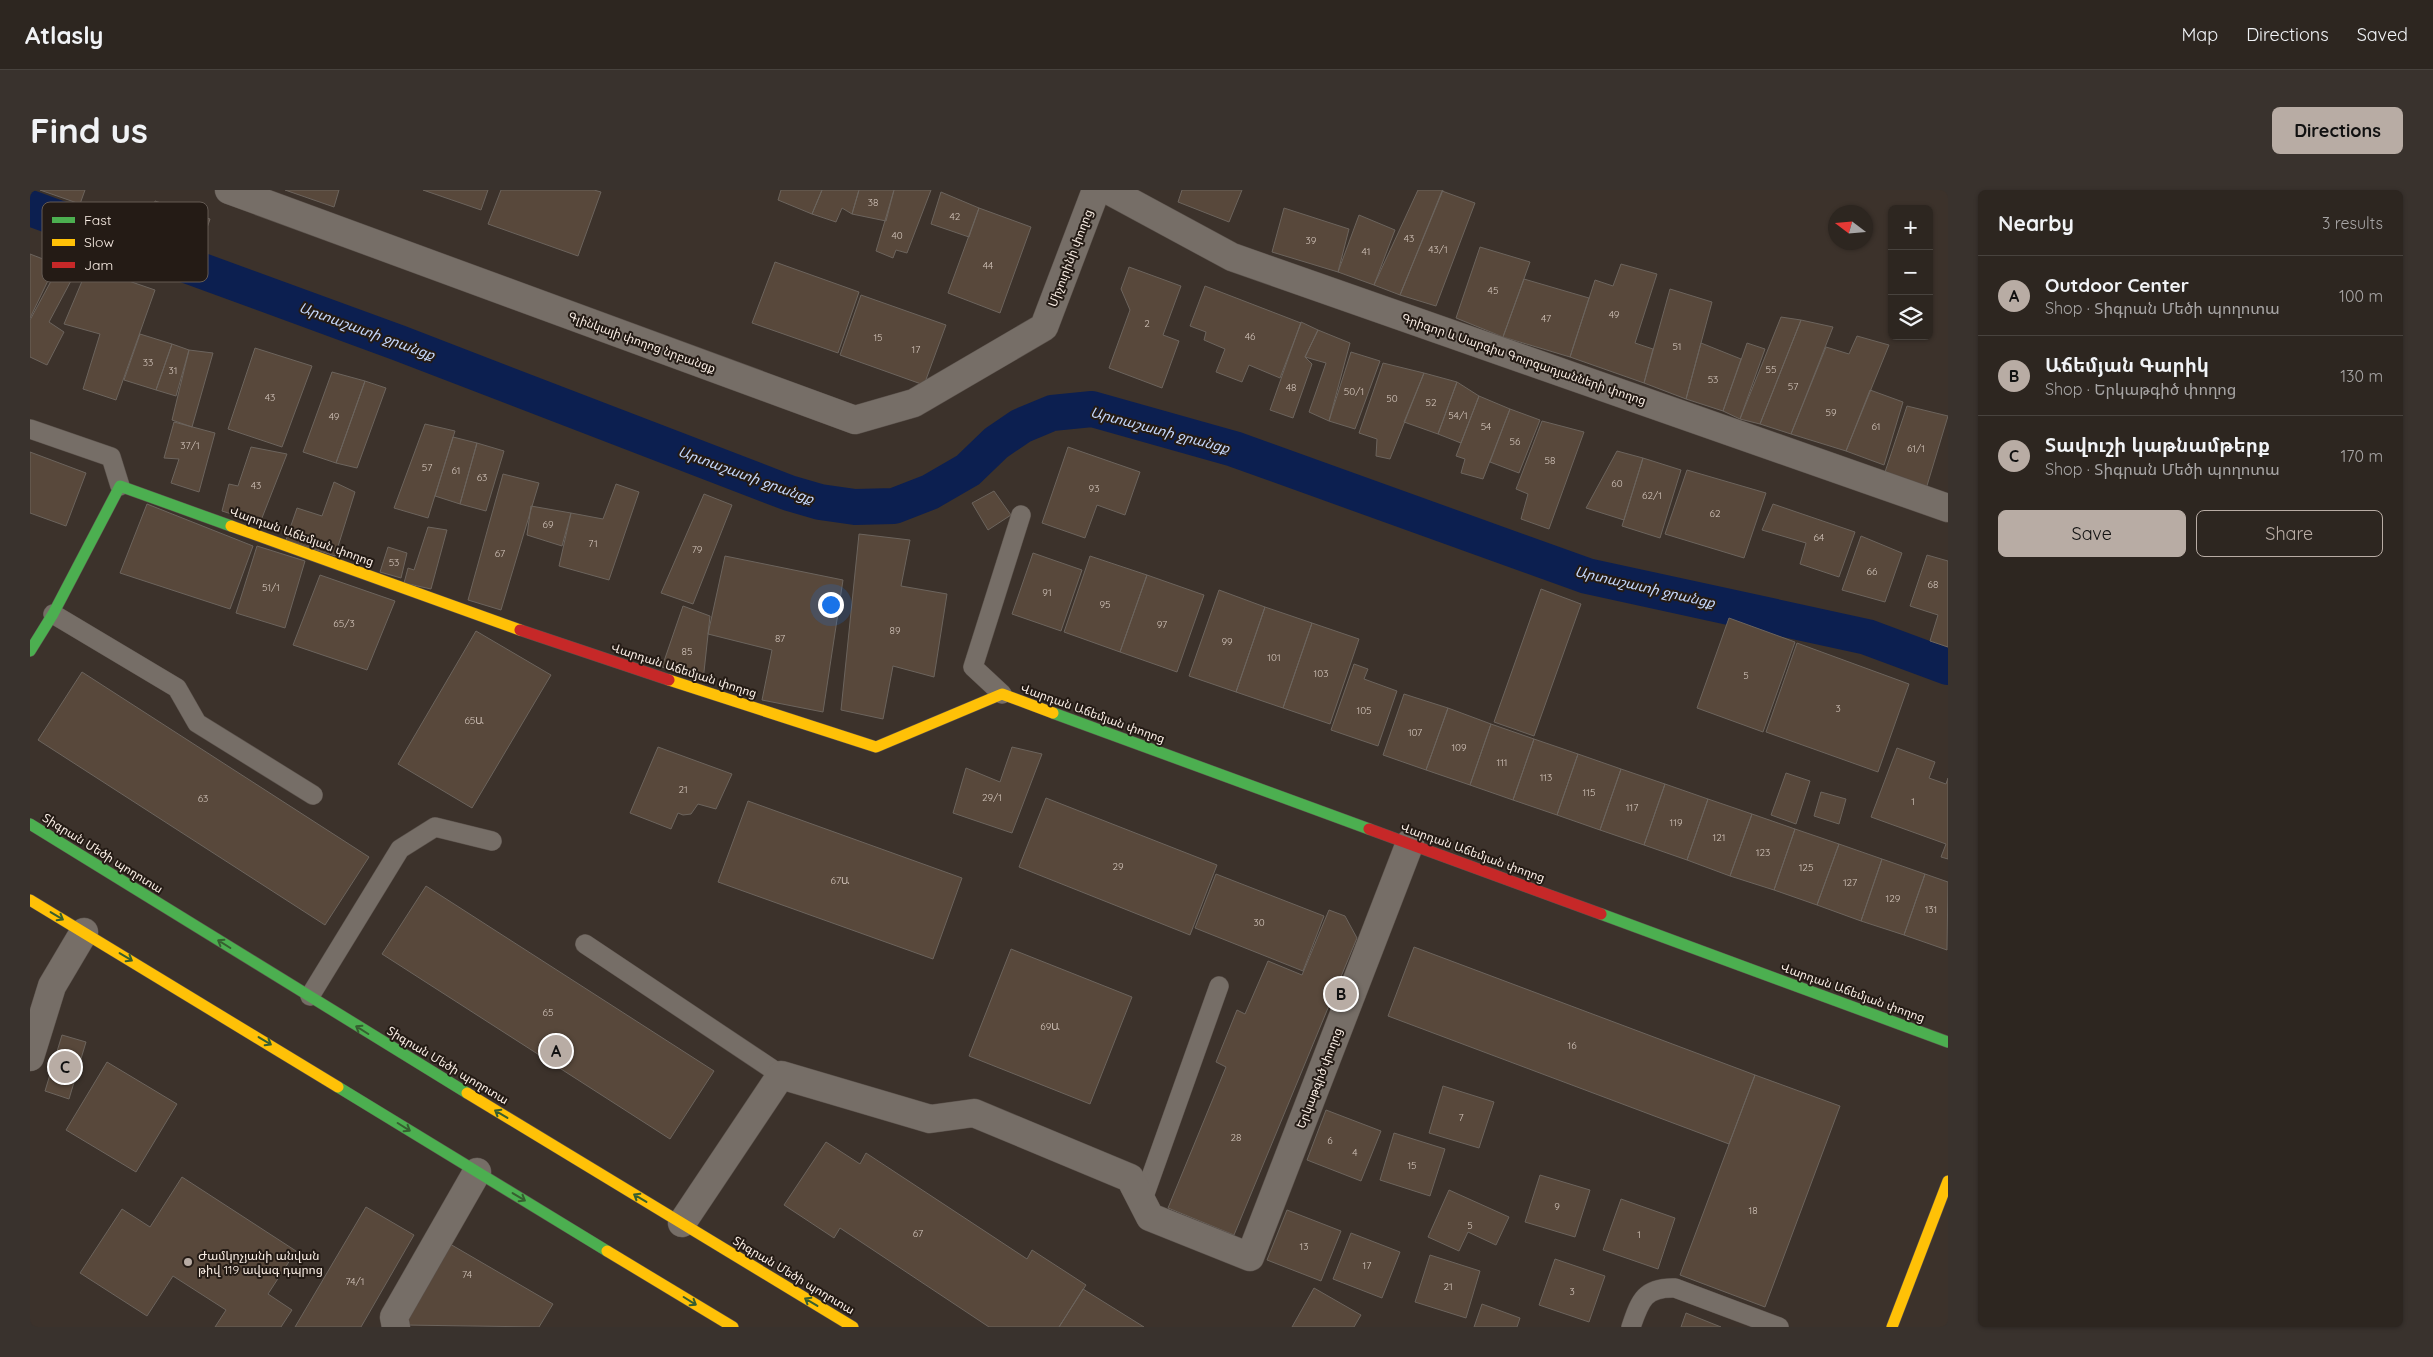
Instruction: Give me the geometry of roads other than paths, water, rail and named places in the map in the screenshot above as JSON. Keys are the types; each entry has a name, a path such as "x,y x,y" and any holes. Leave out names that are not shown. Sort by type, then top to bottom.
{"street":[{"name":"Գլինկայի փողոց նրբանցք","path":"230,190 854,420 914,403 1044,327"},
{"name":"Միչուրինի փողոց","path":"1044,327 1096,190"},
{"name":"Գրիգոր և Սարգիս Գուրզադյանների փողոց","path":"1108,190 1232,257 1948,508"},
{"path":"33,639 53,614 120,486"},
{"name":"Վարդան Աճեմյան փողոց","path":"120,486 582,652 876,747 1002,694 1948,1042"},
{"name":"Տիգրան Մեծի պողոտա","path":"30,824 853,1327"},
{"name":"Երկաթգիծ փողոց","path":"1142,1202 1150,1217 1250,1257 1410,843"},
{"path":"30,900 314,1070 477,1172 732,1327"},
{"path":"30,1057 52,986 84,932"},
{"path":"682,1223 781,1075 930,1119 974,1113 1130,1178 1142,1202"},
{"path":"396,1327 394,1317 477,1172"},
{"path":"1892,1327 1948,1181"}],"lane":[{"path":"30,429 112,457 120,486"},
{"path":"1002,694 973,667 1021,514"},
{"path":"53,614 177,688 197,723 313,795"},
{"path":"310,996 400,848 435,827 492,841"},
{"path":"585,944 781,1075"},
{"path":"1142,1202 1219,986"},
{"path":"1631,1327 1639,1303 1654,1290 1675,1288 1779,1327"}],"waterway":[{"name":"Արտաշատի ջրանցք","path":"30,208 42,212"},
{"name":"Արտաշատի ջրանցք","path":"208,273 399,343 789,493 820,502 855,507 894,506 930,492 968,470 996,443 1021,426 1052,413 1092,409 1234,449 1587,576 1867,637 1948,667"}],"place":[{"name":"Աճեմյան Գարիկ","path":"1341,994"},
{"name":"Outdoor Center","path":"556,1051"},
{"name":"Տավուշի կաթնամթերք","path":"65,1067"},
{"name":"Ժամկոչյանի անվան թիվ 119 ավագ դպրոց","path":"188,1262"}]}
